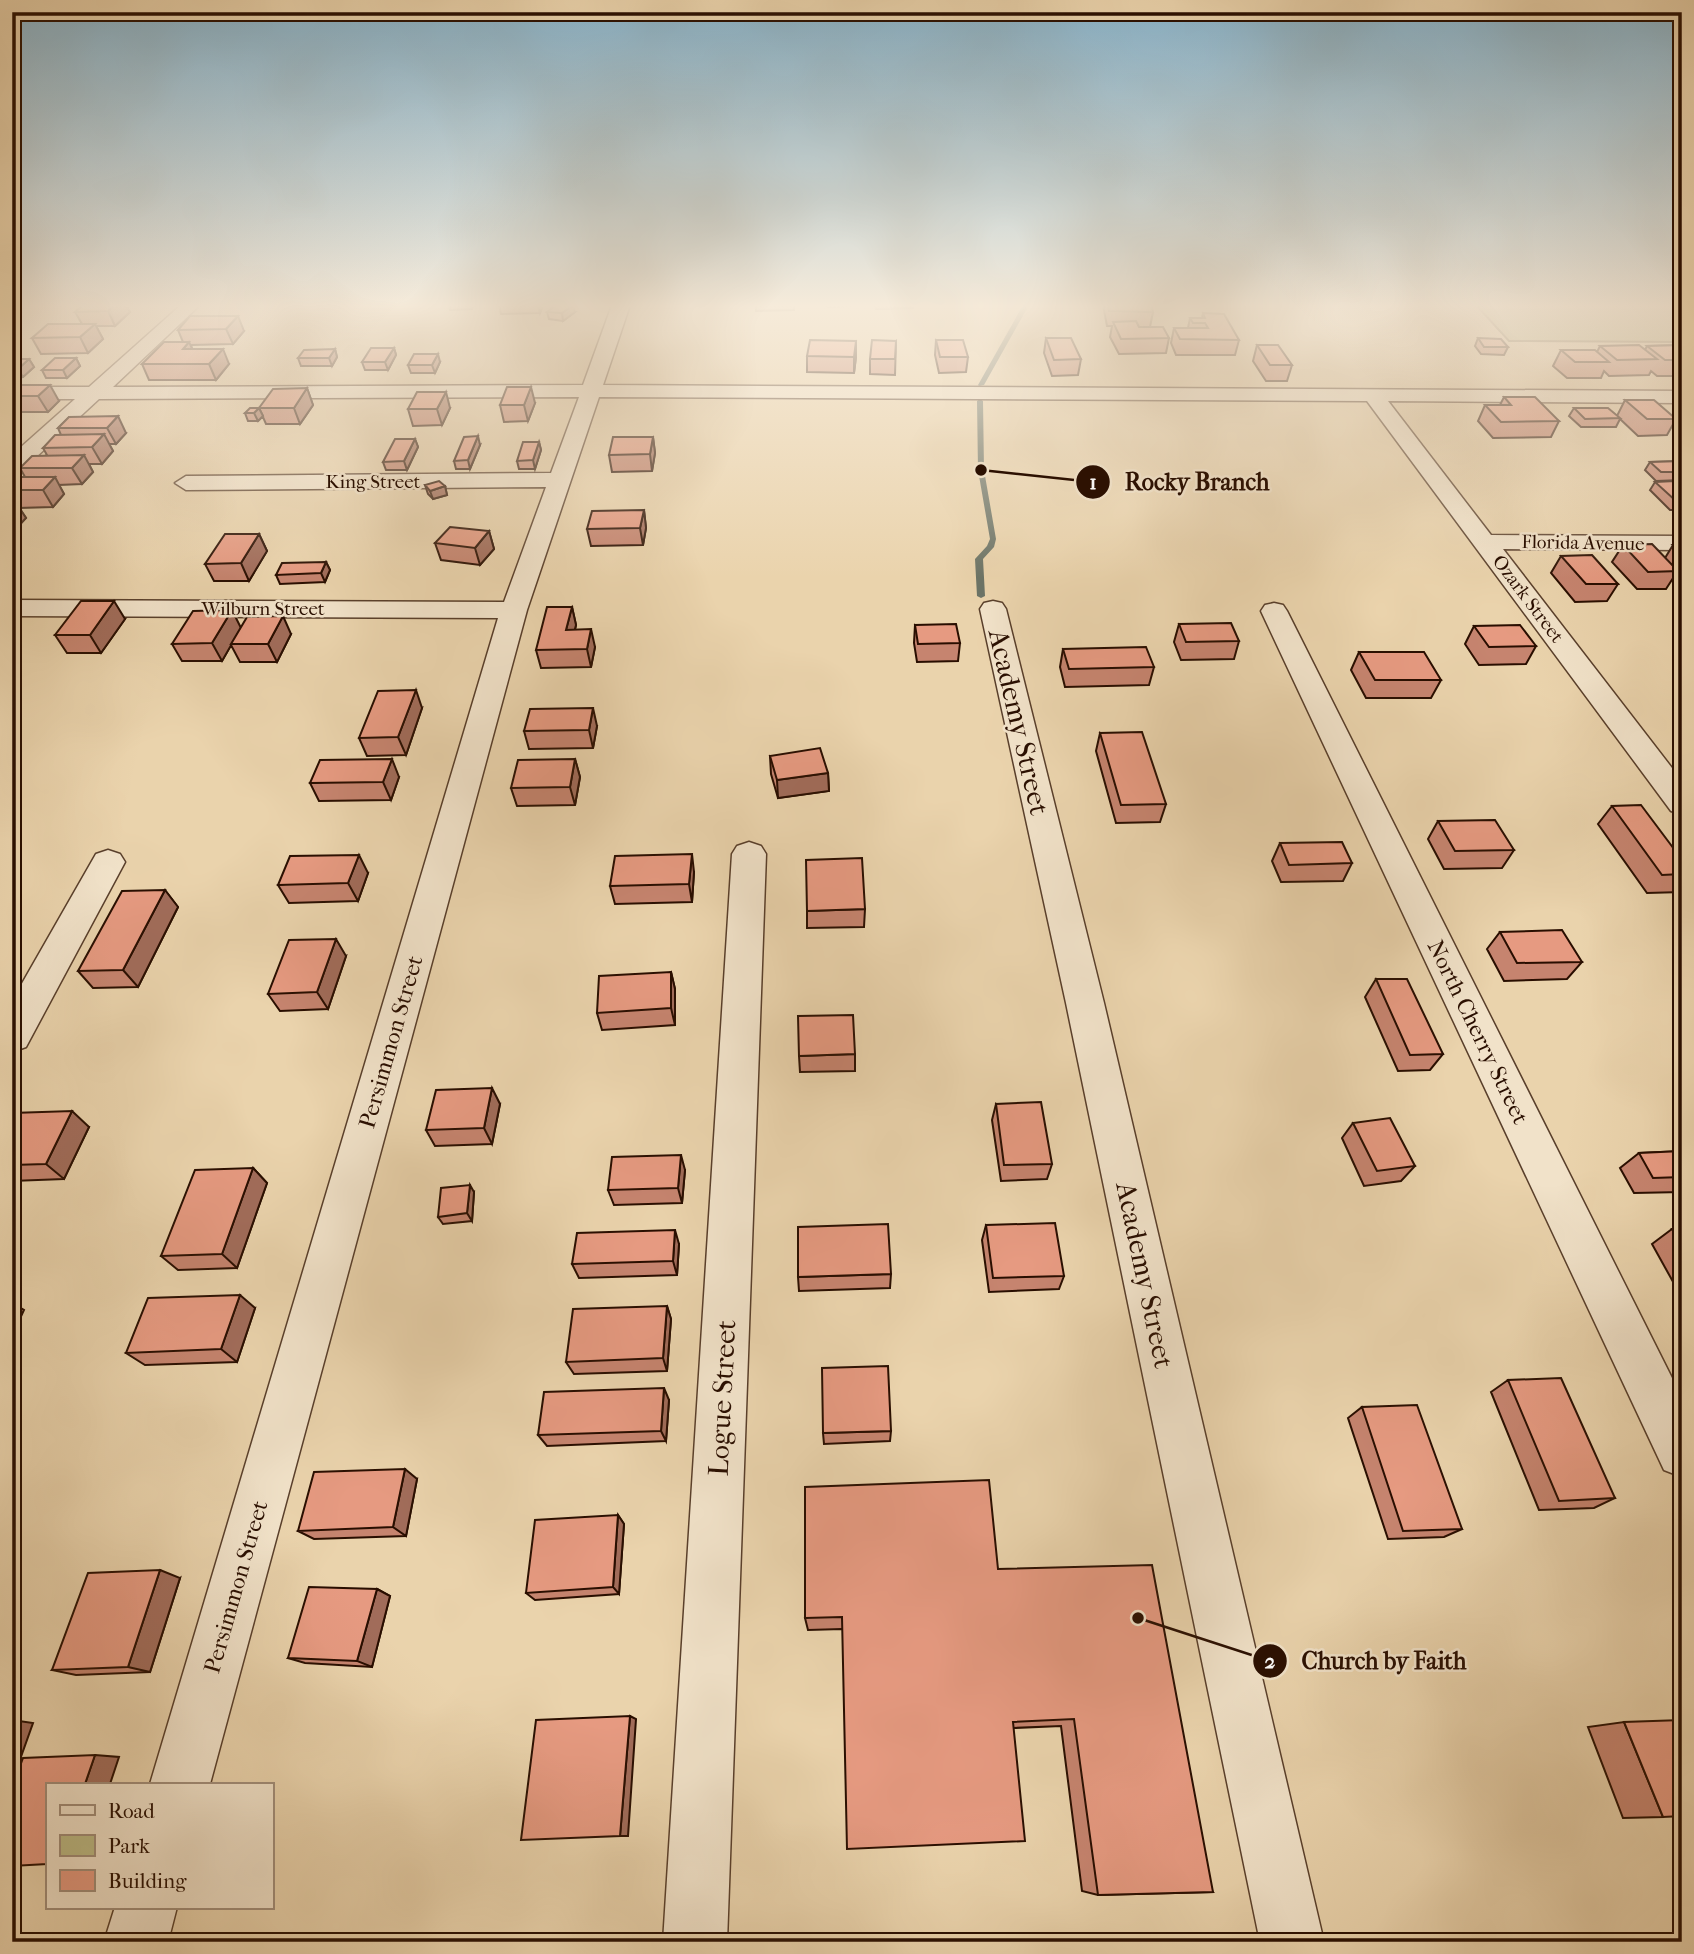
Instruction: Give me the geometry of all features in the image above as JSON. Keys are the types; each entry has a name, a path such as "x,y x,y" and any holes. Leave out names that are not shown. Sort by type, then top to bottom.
{"street":[{"path":"12,467 90,396"},
{"name":"Persimmon Street","path":"180,1783 514,610 590,396"},
{"name":"Ozark Street","path":"1373,396 1682,803"},
{"path":"1431,396 1682,397"},
{"name":"King Street","path":"186,483 559,480"},
{"name":"Florida Avenue","path":"1485,541 1682,543"},
{"name":"Wilburn Street","path":"12,608 514,610"},
{"name":"Academy Street","path":"993,609 1085,1003 1292,1942"},
{"name":"North Cherry Street","path":"1274,611 1682,1452"},
{"path":"1644,753 1682,753"},
{"name":"Logue Street","path":"695,1942 749,854"},
{"path":"12,1036 108,862"},
{"path":"136,1942 145,1909"}],"building":[{"path":"268,396 302,396 294,408 259,408"},
{"path":"415,396 444,396 437,409 408,409"},
{"path":"503,396 527,396 524,405 500,405"},
{"path":"1504,397 1535,397 1559,421 1501,422 1485,405 1511,405"},
{"path":"1625,400 1654,400 1676,419 1647,419"},
{"path":"250,408 259,408 254,413 245,413"},
{"path":"1574,408 1608,408 1620,418 1585,419"},
{"path":"118,416 107,428 58,428 69,417"},
{"path":"104,434 92,447 43,448 55,435"},
{"path":"478,436 468,460 454,461 464,437"},
{"path":"613,437 653,437 650,454 609,455"},
{"path":"395,439 415,439 404,461 383,462"},
{"path":"523,442 539,442 533,460 517,461"},
{"path":"84,455 72,468 20,468 32,456"},
{"path":"1682,461 1682,472 1661,472 1650,462"},
{"path":"12,477 55,477 43,490 12,490"},
{"path":"439,481 445,486 430,491 425,485"},
{"path":"1675,481 1682,487 1682,501 1676,501 1655,482"},
{"path":"644,510 640,528 587,529 592,511"},
{"path":"450,527 489,531 475,548 435,543"},
{"path":"225,534 259,534 241,563 205,564"},
{"path":"1652,544 1678,571 1648,572 1623,545"},
{"path":"1673,545 1682,545 1682,553"},
{"path":"1592,555 1618,584 1586,584 1561,556"},
{"path":"326,562 321,573 276,575 282,563"},
{"path":"81,601 114,601 90,635 55,635"},
{"path":"547,607 572,607 566,630 591,629 587,649 536,650"},
{"path":"232,610 212,643 172,644 193,611"},
{"path":"283,616 268,644 231,644 247,617"},
{"path":"1231,623 1239,641 1186,642 1179,624"},
{"path":"956,624 960,643 918,644 915,625"},
{"path":"1520,625 1536,646 1489,647 1474,626"},
{"path":"1146,647 1154,667 1069,669 1063,649"},
{"path":"1359,652 1424,652 1441,680 1375,680"},
{"path":"416,690 398,737 359,738 378,691"},
{"path":"593,708 589,730 524,731 530,709"},
{"path":"1142,732 1166,804 1121,805 1100,733"},
{"path":"820,748 828,773 777,780 770,756"},
{"path":"392,759 383,782 310,783 320,760"},
{"path":"575,759 570,787 511,788 518,760"},
{"path":"1641,805 1674,849 1682,849 1682,874 1662,875 1612,806"},
{"path":"1495,820 1514,850 1455,851 1438,821"},
{"path":"1342,842 1352,863 1289,865 1280,843"},
{"path":"692,854 689,884 610,886 615,856"},
{"path":"359,855 348,883 278,885 290,856"},
{"path":"862,858 865,909 807,911 806,860"},
{"path":"165,890 123,970 78,971 122,891"},
{"path":"1562,930 1582,962 1517,963 1500,932"},
{"path":"336,939 317,992 268,994 289,940"},
{"path":"671,972 671,1008 597,1013 599,976"},
{"path":"1376,979 1407,979 1443,1054 1410,1055"},
{"path":"853,1015 855,1054 799,1056 798,1016"},
{"path":"492,1088 484,1128 426,1130 436,1090"},
{"path":"1041,1102 1052,1164 1004,1165 996,1104"},
{"path":"72,1111 46,1164 12,1165 12,1113"},
{"path":"1390,1118 1415,1166 1377,1171 1353,1123"},
{"path":"1682,1151 1682,1177 1653,1178 1639,1153"},
{"path":"681,1155 678,1188 608,1190 612,1157"},
{"path":"253,1168 222,1254 161,1256 195,1170"},
{"path":"470,1185 467,1213 438,1217 441,1188"},
{"path":"1055,1223 1064,1276 993,1278 986,1225"},
{"path":"888,1224 891,1274 798,1277 798,1227"},
{"path":"1672,1229 1682,1229 1682,1247"},
{"path":"675,1230 673,1261 572,1264 577,1233"},
{"path":"240,1295 221,1349 126,1353 148,1298"},
{"path":"667,1306 663,1358 566,1362 573,1309"},
{"path":"888,1366 891,1431 823,1433 822,1368"},
{"path":"1561,1378 1615,1498 1559,1501 1508,1380"},
{"path":"664,1388 661,1431 538,1435 544,1392"},
{"path":"1417,1405 1462,1529 1403,1531 1362,1407"},
{"path":"405,1469 393,1527 298,1531 314,1472"},
{"path":"989,1480 998,1569 1152,1565 1213,1892 1098,1895 1074,1719 1013,1722 1025,1841 847,1849 842,1617 805,1618 805,1487"},
{"path":"618,1515 613,1587 526,1593 535,1520"},
{"path":"160,1570 128,1667 52,1670 88,1573"},
{"path":"309,1587 377,1589 357,1661 288,1658"},
{"path":"630,1716 620,1836 521,1840 536,1720"},
{"path":"1682,1720 1682,1816 1663,1817 1624,1722"},
{"path":"95,1755 85,1783 46,1783 46,1864 12,1866 12,1788 23,1758"}],"waterway":[{"path":"980,401 981,470 993,539 990,547 979,559 981,596"}],"place":[{"name":"Rocky Branch","path":"981,470"},
{"name":"Church by Faith","path":"1138,1618"}]}
